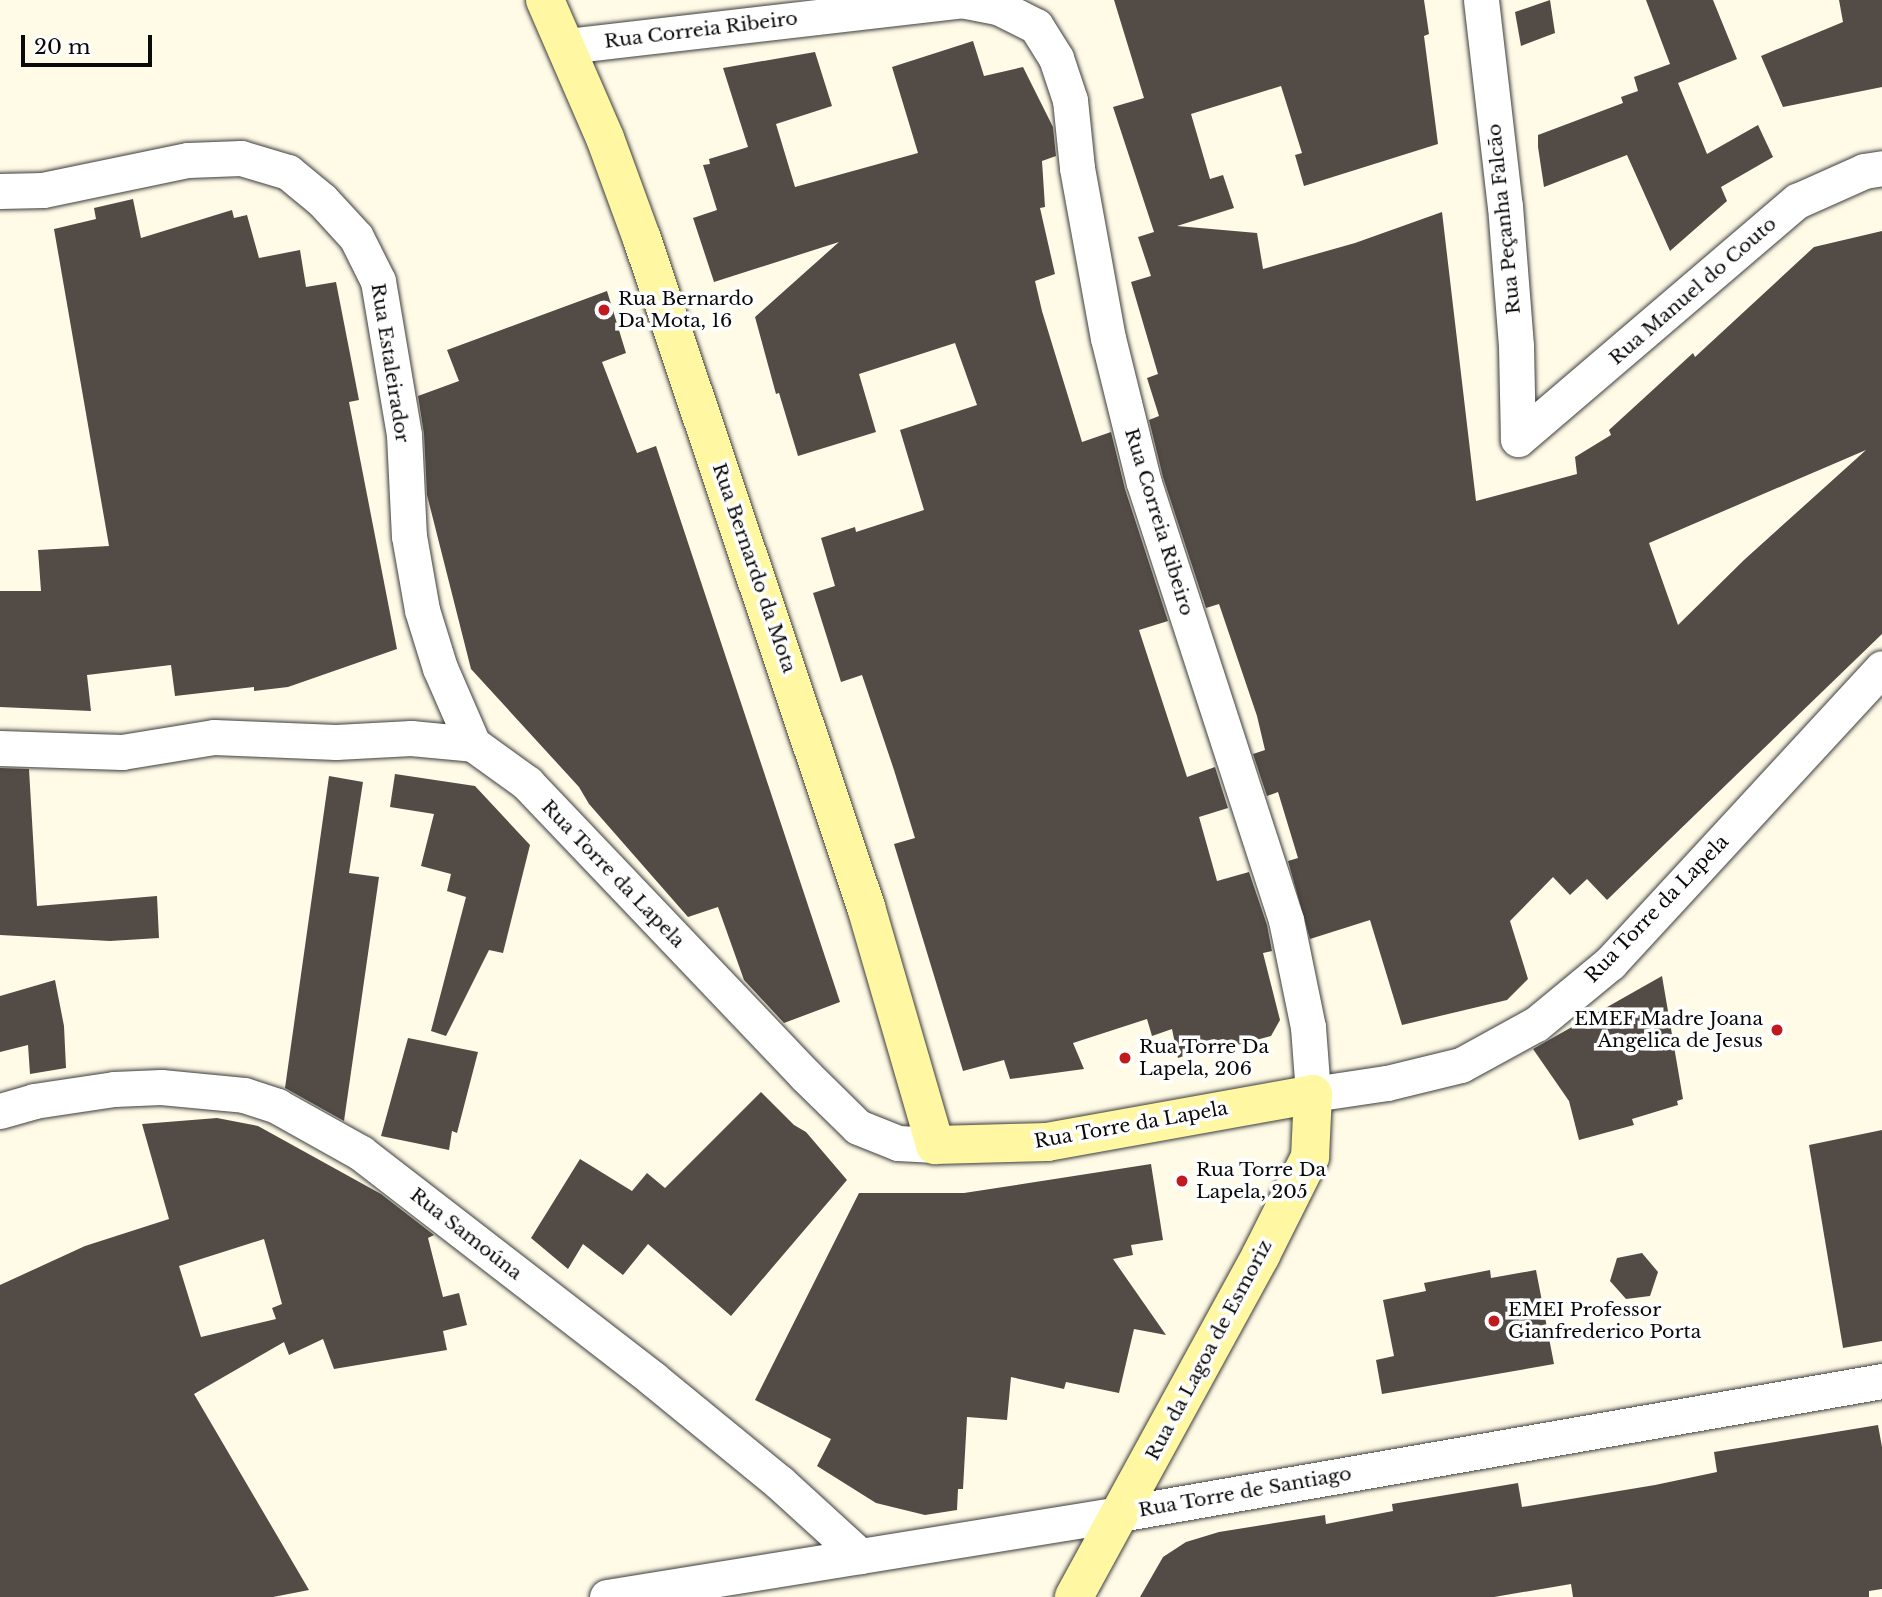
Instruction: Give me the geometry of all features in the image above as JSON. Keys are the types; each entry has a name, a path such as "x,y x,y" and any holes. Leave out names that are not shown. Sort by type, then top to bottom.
{"street":[{"name":"Rua Bernardo da Mota","path":"545,0 605,138 642,239 866,907 935,1145"},
{"name":"Rua Correia Ribeiro","path":"566,46 961,0 999,7 1036,26 1056,58 1070,100 1077,168 1108,338 1144,483 1286,920 1308,1027 1313,1094"},
{"name":"Rua Peçanha Falcão","path":"1481,0 1505,206 1517,346 1518,439"},
{"name":"Rua Estaleirador","path":"0,191 43,190 188,160 241,158 288,172 322,200 356,237 378,281 404,435 409,536 422,610 440,668 473,744"},
{"name":"Rua Manuel do Couto","path":"1518,439 1797,201 1864,171 1882,168"},
{"name":"Rua Torre da Lapela","path":"473,744 527,783 805,1075 859,1127 898,1143 935,1145 1046,1142 1387,1083 1461,1065 1536,1024 1610,963 1882,668"},
{"path":"0,748 122,752 214,737 336,742 411,738 473,744"},
{"name":"Rua Samoúna","path":"0,1111 34,1101 114,1089 160,1087 244,1095 277,1106 361,1153 653,1378 779,1482 860,1556"},
{"name":"Rua da Lagoa de Esmoriz","path":"1074,1597 1310,1157 1313,1094"},
{"name":"Rua Torre de Santiago","path":"607,1597 1120,1514 1882,1381"}],"building":[{"path":"1114,0 1424,0 1429,34 1424,36 1438,144 1304,186 1295,155 1302,153 1281,86 1191,114 1210,179 1223,175 1234,208 1177,226 1257,233 1263,269 1355,243 1442,212 1476,501 1577,474 1575,457 1611,435 1609,430 1693,353 1695,357 1814,247 1882,231 1882,634 1607,900 1587,879 1570,895 1553,877 1510,921 1528,979 1507,1000 1402,1025 1370,920 1310,939 1288,861 1298,858 1278,792 1267,796 1253,754 1265,750 1257,716 1219,604 1206,608 1163,477 1149,420 1159,416 1147,378 1158,374 1131,282 1151,276 1138,237 1154,232 1113,107 1144,98","holes":["1866,450 1744,560 1678,625 1649,543"]},
{"path":"1550,0 1555,33 1521,46 1515,12"},
{"path":"1646,0 1713,0 1737,59 1678,83 1707,154 1758,125 1773,157 1721,187 1727,201 1670,251 1627,155 1544,187 1538,147 1538,135 1623,103 1621,97 1638,91 1634,77 1670,64"},
{"path":"1839,0 1882,0 1882,87 1783,107 1761,56 1843,22"},
{"path":"973,41 984,76 1023,67 1053,127 1056,156 1042,161 1045,207 1040,208 1055,274 1035,281 1042,311 1082,442 1111,432 1125,489 1168,621 1139,630 1187,777 1215,767 1228,808 1199,817 1217,881 1249,872 1267,925 1272,951 1263,953 1280,1020 1271,1036 1215,1051 1213,1046 1178,1058 1172,1029 1152,1036 1147,1019 1073,1043 1084,1069 1010,1079 1004,1060 963,1071 894,844 915,838 894,770 862,675 841,682 813,593 835,586 821,538 855,527 856,532 924,510 900,430 977,405 955,343 859,374 876,432 798,456 779,393 776,394 755,317 839,242 714,282 693,218 717,210 703,165 710,164 709,159 748,147 723,68 815,52 832,106 776,124 795,187 918,153 892,67"},
{"path":"133,199 141,238 232,210 234,218 247,215 259,258 300,250 306,287 336,282 359,400 349,402 397,649 288,687 254,691 254,687 175,696 171,665 87,675 91,711 0,707 0,591 41,591 38,550 109,546 54,229 96,219 94,208"},
{"path":"607,291 626,353 602,362 637,453 656,446 840,1002 784,1023 744,980 718,907 688,917 589,804 579,787 471,669 427,495 424,434 418,396 459,381 447,350"},
{"path":"0,768 29,769 37,906 157,896 159,938 110,941 0,935"},
{"path":"395,774 475,786 530,845 503,953 489,950 446,1036 431,1031 466,897 447,891 451,874 421,866 434,814 390,807"},
{"path":"329,776 363,782 349,873 379,877 344,1121 285,1088"},
{"path":"1662,976 1683,1099 1677,1101 1678,1105 1632,1119 1634,1125 1579,1140 1569,1101 1533,1049"},
{"path":"55,980 64,1026 66,1068 30,1074 28,1045 0,1052 0,996"},
{"path":"408,1038 478,1052 457,1133 452,1131 449,1150 381,1136"},
{"path":"761,1092 794,1125 806,1132 847,1180 731,1316 648,1244 623,1275 583,1244 568,1269 531,1238 580,1159 632,1191 647,1173 665,1188"},
{"path":"217,1118 258,1126 381,1194 434,1235 428,1238 443,1297 459,1293 467,1325 443,1331 447,1350 334,1369 323,1339 289,1355 284,1342 194,1394 309,1590 273,1597 0,1597 0,1285 85,1246 169,1219 142,1124","holes":["264,1239 282,1304 272,1308 276,1319 201,1337 179,1266"]},
{"path":"1882,1130 1882,1341 1843,1348 1809,1145"},
{"path":"1151,1164 1163,1240 1131,1245 1133,1255 1113,1259 1166,1335 1134,1329 1119,1393 1066,1382 1064,1389 1011,1377 1007,1420 967,1417 963,1489 958,1489 957,1510 925,1515 876,1503 817,1466 831,1439 755,1400 859,1193 964,1193"},
{"path":"1642,1253 1658,1272 1650,1296 1626,1299 1610,1281 1617,1258"},
{"path":"1490,1270 1491,1278 1536,1270 1554,1364 1382,1394 1376,1360 1394,1356 1383,1300 1426,1291 1424,1283"},
{"path":"1878,1425 1882,1447 1882,1589 1869,1591 1869,1597 1573,1597 1571,1584 1494,1597 1140,1597 1163,1557 1186,1542 1219,1532 1325,1515 1326,1524 1393,1511 1392,1504 1518,1483 1522,1507 1717,1472 1714,1452"}],"place":[{"name":"Rua Bernardo Da Mota, 16","path":"604,310"},
{"name":"EMEF Madre Joana Angelica de Jesus","path":"1777,1030"},
{"name":"Rua Torre Da Lapela, 206","path":"1125,1058"},
{"name":"Rua Torre Da Lapela, 205","path":"1182,1181"},
{"name":"EMEI Professor Gianfrederico Porta","path":"1494,1321"}]}
